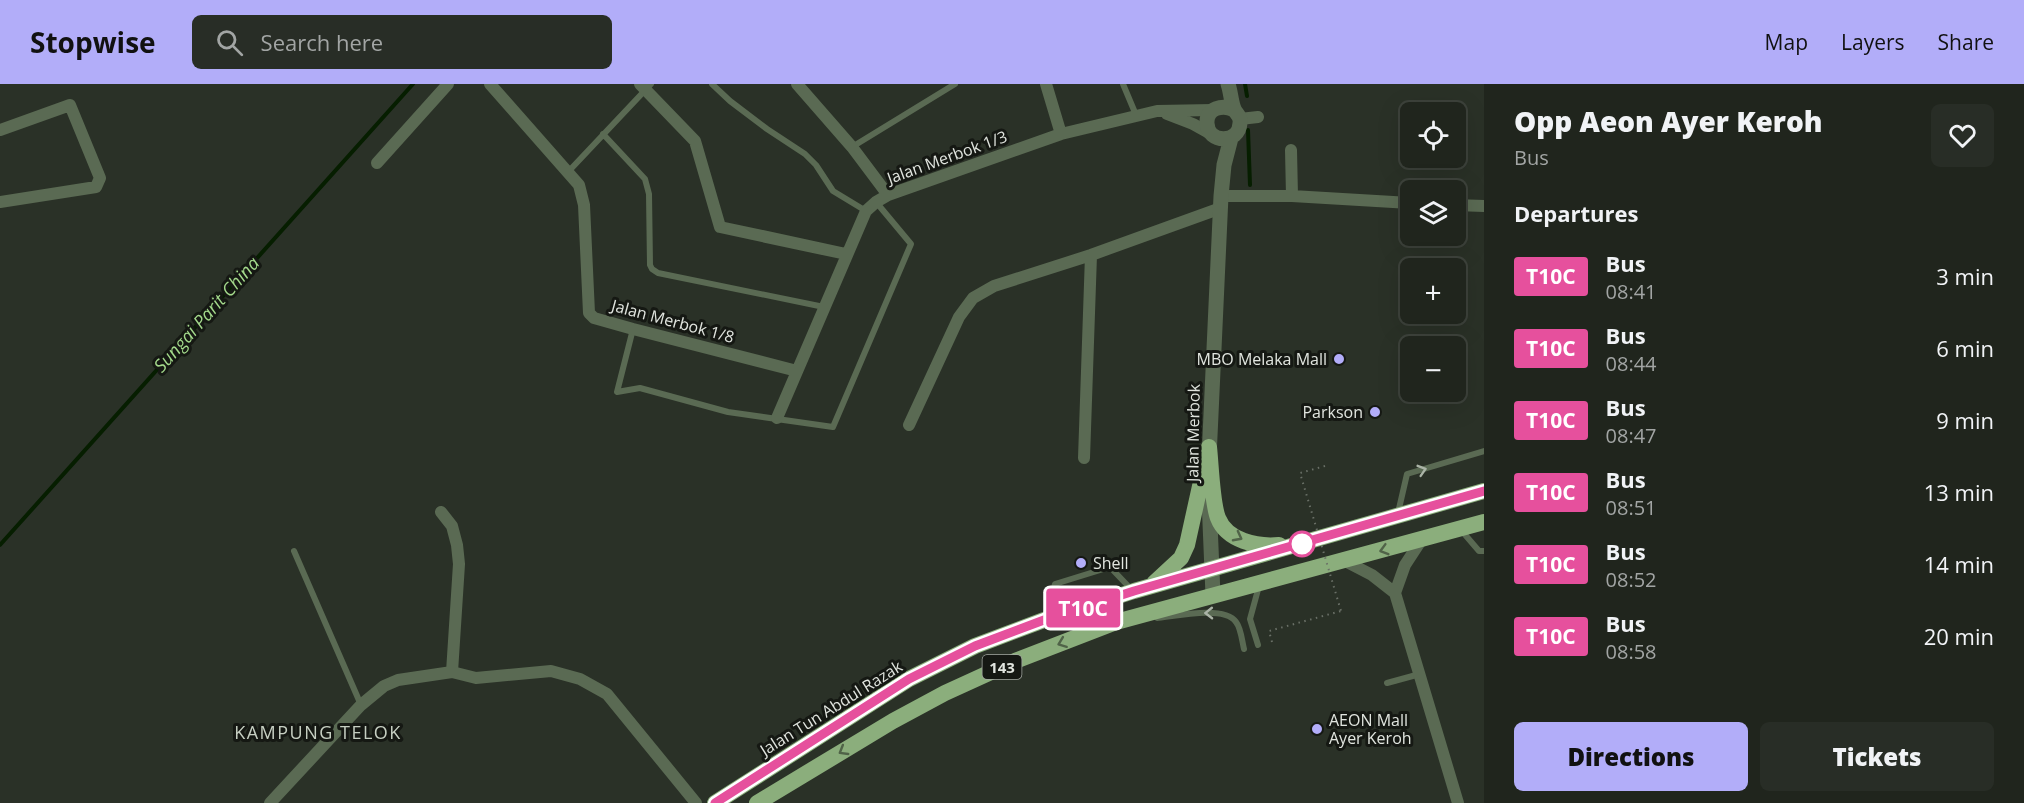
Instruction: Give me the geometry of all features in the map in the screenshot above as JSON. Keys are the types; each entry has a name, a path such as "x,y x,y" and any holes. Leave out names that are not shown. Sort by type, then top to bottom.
{"highway":[{"path":"1209,447 1218,518 1225,529 1237,539 1253,544 1271,546 1309,542"},
{"path":"1142,590 1181,558 1187,545 1209,447"},
{"name":"Jalan Tun Abdul Razak","path":"715,803 909,679 975,646 1044,620 1142,590 1484,491"},
{"name":"143","path":"757,803 945,693 1015,661 1116,622 1484,522"}],"street":[{"path":"377,163 448,84"},
{"name":"Jalan Merbok 1/8","path":"490,84 579,185 583,194 588,313 594,318 633,329 797,371"},
{"path":"797,84 852,147 888,195"},
{"path":"1046,84 1061,134"},
{"path":"1220,137 1208,129 1207,118 1216,108 1226,84"},
{"path":"1157,111 1220,137 1239,130 1237,114 1226,84"},
{"path":"646,86 694,141 720,227 846,254"},
{"path":"0,130 70,105 100,178 96,187 0,202"},
{"path":"1216,108 1229,107 1237,114 1258,117"},
{"name":"Jalan Merbok 1/3","path":"777,418 846,254 866,211 876,202 888,195 1061,134 1157,111 1216,108"},
{"name":"Jalan Merbok","path":"1213,595 1209,447 1224,165 1220,137"},
{"path":"1291,150 1292,196"},
{"path":"909,425 959,316 973,298 994,286 1091,255 1221,202 1292,196 1400,202"},
{"path":"1466,205 1484,206"},
{"path":"1084,458 1091,255"},
{"path":"441,512 452,526 459,564 452,672"},
{"path":"1395,593 1405,565 1422,539"},
{"path":"1345,561 1372,575 1395,593 1458,803"},
{"path":"270,803 361,705 384,686 452,672 476,678 551,671 580,679 607,694 694,803"}],"lane":[{"path":"712,84 767,129 805,154 816,165 833,191 866,211"},
{"path":"852,147 955,84"},
{"path":"1124,84 1136,115"},
{"path":"568,172 646,86"},
{"path":"603,134 645,179 649,194 650,265 652,269 658,273 824,307"},
{"path":"633,329 617,392 640,388 728,412 832,427 911,244 876,202"},
{"path":"1397,516 1407,474 1484,451"},
{"path":"1460,529 1479,551 1484,551"},
{"path":"294,551 361,705"},
{"path":"1044,620 1055,584 1110,567 1142,590"},
{"path":"1258,645 1250,619 1260,582"},
{"path":"1116,622 1219,613 1236,621 1244,649"},
{"path":"1387,683 1420,674"}],"path":[{"path":"1272,642 1269,631 1341,611 1300,473 1325,466"}],"waterway":[{"name":"Sungai Parit China","path":"0,545 413,84"},
{"path":"1245,84 1247,96"},
{"path":"1248,130 1250,185"}],"bus line":[{"name":"T10C","path":"715,803 909,679 975,646 1044,620 1134,591 1484,491"}],"place":[{"name":"MBO Melaka Mall","path":"1339,359"},
{"name":"Parkson","path":"1375,412"},
{"name":"Shell","path":"1081,563"},
{"name":"AEON Mall Ayer Keroh","path":"1317,729"}],"district":[{"name":"KAMPUNG TELOK","path":"318,732"}]}
